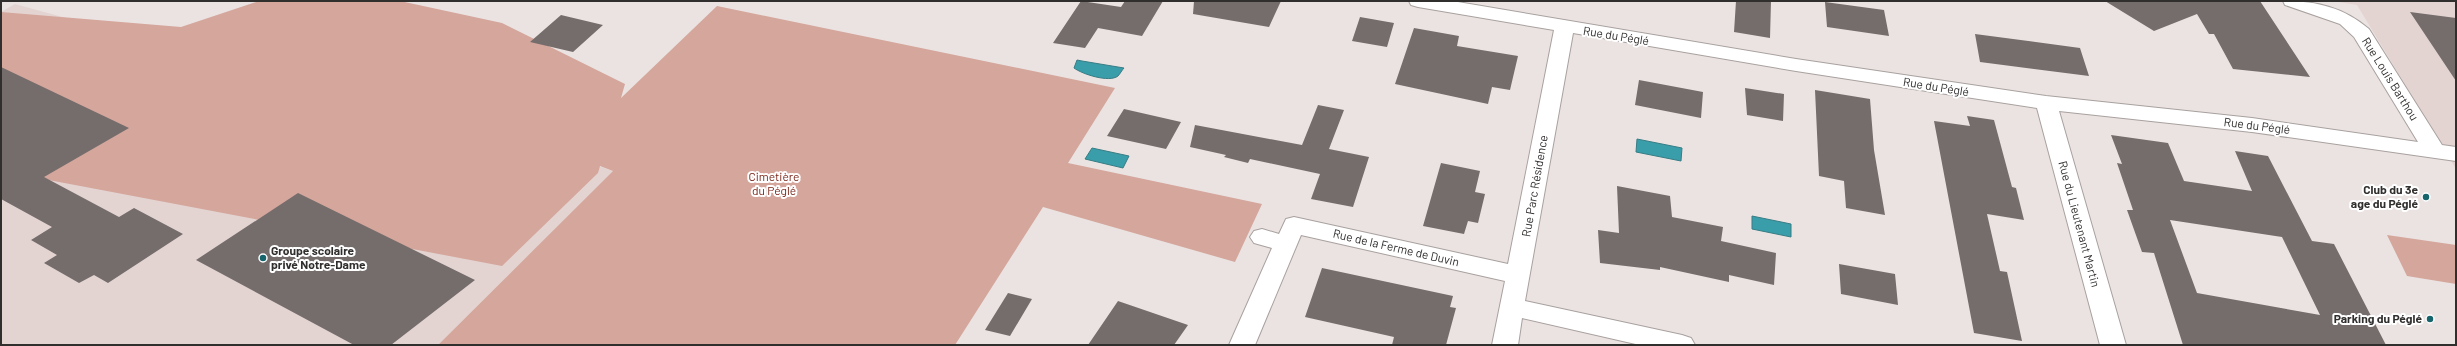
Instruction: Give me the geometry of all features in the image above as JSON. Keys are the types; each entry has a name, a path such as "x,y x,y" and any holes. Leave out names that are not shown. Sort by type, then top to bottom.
{"street":[{"name":"Rue du Péglé","path":"1418,1 1564,27 2046,104 2252,125 2456,154"},
{"name":"Rue Louis Barthou","path":"2292,1 2347,20 2362,33 2435,151"},
{"name":"Rue Parc Résidence","path":"1505,345 1564,27"},
{"name":"Rue du Lieutenant Martin","path":"2046,104 2113,345"},
{"name":"Rue de la Ferme de Duvin","path":"1242,345 1294,225 1518,275"},
{"path":"1262,237 1285,244"},
{"path":"1513,307 1682,345"}],"shaded area":[{"path":"2332,1 2456,1 2456,169 2357,5"},
{"name":"Groupe scolaire privé Notre-Dame","path":"15,4 563,154 613,171 438,345 1,345 1,12"}],"green space":[{"name":"Cimetière du Péglé","path":"259,1 400,1 502,23 625,84 621,98 717,6 1115,88 1068,163 1262,204 1235,262 1043,207 955,345 438,345 613,171 600,166 598,173 502,266 1,171 1,12 181,27"},
{"path":"2387,235 2456,245 2456,284 2407,276"}],"water":[{"path":"1077,60 1124,68 1118,76 1114,78 1108,79 1096,77 1083,73 1074,68"},
{"path":"1637,139 1682,148 1681,161 1636,152"},
{"path":"1092,148 1129,156 1123,168 1085,159"},
{"path":"1752,216 1791,224 1791,237 1752,229"}],"building":[{"path":"1081,1 1121,7 1125,1 1163,1 1142,36 1098,28 1085,48 1053,43"},
{"path":"1194,1 1281,1 1269,27 1193,14"},
{"path":"1736,1 1771,1 1770,38 1734,32"},
{"path":"2105,1 2260,1 2310,77 2233,69 2214,34 2209,34 2197,14 2154,31"},
{"path":"1825,2 1884,10 1889,36 1827,27"},
{"path":"2410,12 2456,18 2456,81"},
{"path":"561,15 603,25 573,52 530,42"},
{"path":"1360,17 1394,23 1387,47 1352,41"},
{"path":"1414,28 1459,36 1457,46 1518,56 1510,90 1492,87 1488,104 1395,84"},
{"path":"1975,34 2080,48 2089,76 1980,62"},
{"path":"1,67 129,128 44,177 119,217 134,208 183,234 108,283 94,275 79,283 44,263 57,255 31,240 52,227 1,199"},
{"path":"1639,80 1703,92 1701,118 1635,105"},
{"path":"1745,88 1784,94 1783,121 1747,115"},
{"path":"1815,90 1870,99 1874,150 1885,215 1846,208 1844,181 1819,176"},
{"path":"1318,105 1344,110 1329,149 1369,157 1353,207 1311,199 1320,174 1250,159 1248,163 1224,157 1226,155 1190,147 1195,125 1302,145"},
{"path":"1124,109 1181,122 1166,149 1107,136"},
{"path":"1967,116 1994,120 2012,187 2016,188 2024,220 1987,214 2000,271 2007,272 2022,341 1974,333 1934,121 1970,126"},
{"path":"2111,135 2168,143 2184,181 2252,191 2235,151 2268,156 2312,241 2334,244 2386,345 2183,345 2154,253 2142,252 2127,210 2133,210 2117,163 2122,164","holes":["2170,220 2282,237 2320,315 2197,293"]},
{"path":"1441,163 1480,171 1475,192 1485,194 1478,223 1468,221 1464,234 1423,226"},
{"path":"1617,186 1670,196 1672,217 1723,227 1721,241 1776,253 1774,285 1729,275 1729,282 1660,267 1660,270 1600,263 1598,230 1619,233"},
{"path":"298,193 475,280 391,345 354,345 196,260"},
{"path":"1839,264 1895,274 1898,305 1841,294"},
{"path":"1322,268 1453,296 1450,307 1456,308 1446,345 1392,345 1394,337 1305,317"},
{"path":"1008,293 1032,299 1010,336 985,330"},
{"path":"1118,301 1188,325 1174,345 1088,345"}],"place":[{"name":"Club du 3e age du Péglé","path":"2426,197"},
{"name":"Groupe scolaire privé Notre-Dame","path":"263,258"},
{"name":"Parking du Péglé","path":"2430,319"}]}
